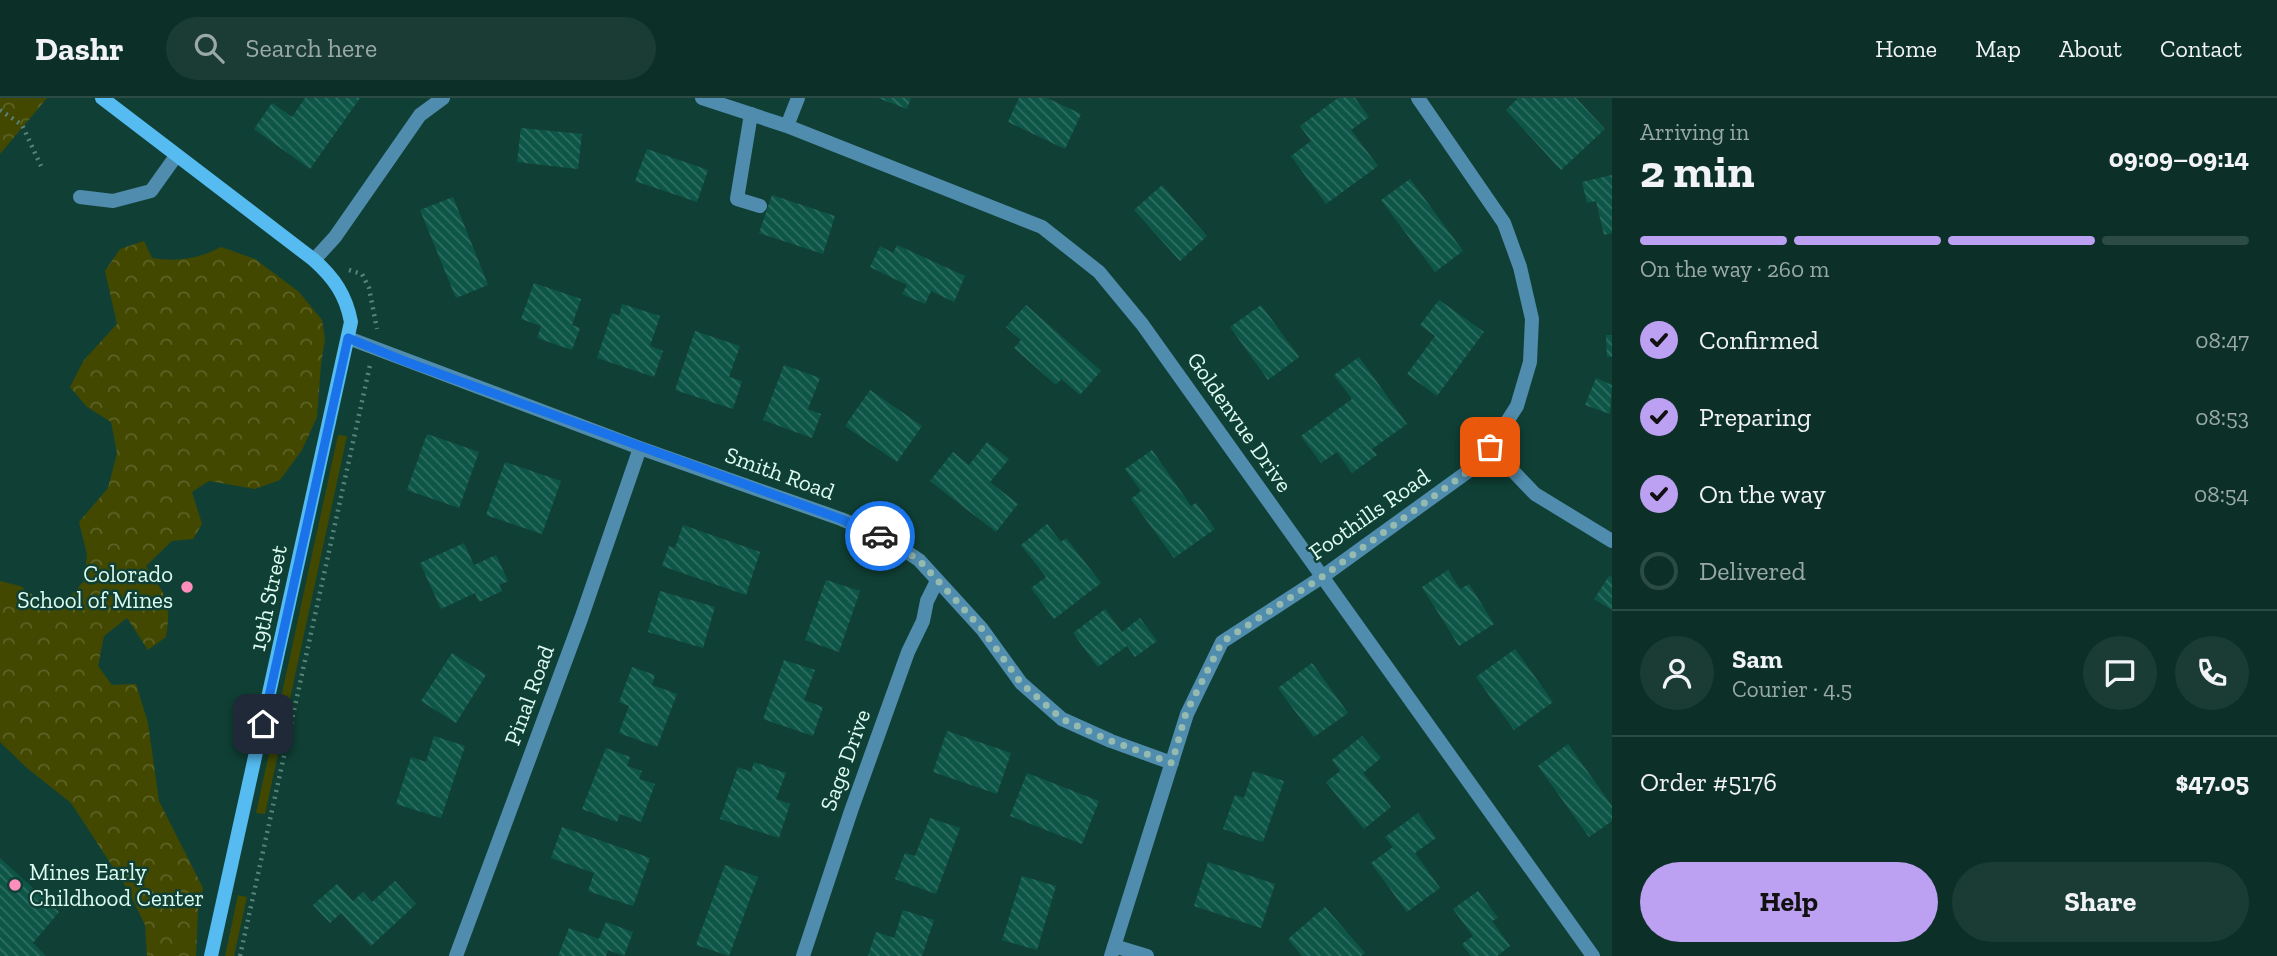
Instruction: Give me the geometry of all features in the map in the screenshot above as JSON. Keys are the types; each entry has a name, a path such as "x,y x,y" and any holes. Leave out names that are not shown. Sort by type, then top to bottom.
{"street":[{"name":"19th Street","path":"102,98 314,260 333,279 347,303 351,321 211,956"},
{"path":"314,260 335,237 420,115 443,98"},
{"name":"Goldenvue Drive","path":"702,98 787,126 1042,227 1099,272 1142,324 1593,956"},
{"path":"787,126 798,98"},
{"name":"Foothills Road","path":"1112,951 1186,713 1222,642 1322,577 1470,470 1490,447 1517,406 1530,362 1532,319 1520,267 1504,223 1418,98"},
{"path":"751,114 737,199 760,206"},
{"path":"80,197 113,201 151,191 176,156"},
{"name":"Smith Road","path":"348,338 884,537 919,560 982,629 1021,683 1062,719 1111,741 1172,763"},
{"path":"1490,447 1535,494 1612,541"},
{"name":"Pinal Road","path":"456,956 576,632 640,448"},
{"name":"Sage Drive","path":"803,956 855,799 908,652 923,621 927,601 937,581"},
{"path":"1112,951 1147,956"}],"path":[{"path":"0,110 22,125 41,166"},
{"path":"240,956 377,327 369,288 362,274 314,260"}],"green space":[{"path":"0,98 47,98 0,154"},
{"path":"144,241 152,258 188,258 221,247 255,259 299,292 322,320 325,339 317,417 302,450 280,480 255,489 209,481 192,492 202,524 193,539 172,541 146,566 163,592 168,606 166,637 148,650 127,618 104,636 98,666 112,685 136,684 148,723 159,801 203,888 198,911 196,956 147,956 145,925 128,890 71,803 27,768 0,742 0,581 20,586 39,599 62,605 84,581 87,554 79,522 108,488 117,453 111,422 87,407 70,387 84,360 117,324 105,271 120,249"},
{"path":"338,435 347,436 265,814 256,813"},
{"path":"238,895 247,897 234,956 225,956"}],"building":[{"path":"305,98 360,98 310,169 254,129 272,103 292,117"},
{"path":"878,98 911,98 907,109"},
{"path":"1019,98 1047,98 1081,114 1065,149 1008,122"},
{"path":"1338,98 1355,98 1369,117 1351,130 1378,166 1326,204 1291,156 1311,141 1300,126"},
{"path":"1518,98 1576,98 1605,129 1561,170 1506,110"},
{"path":"521,128 582,134 578,169 517,162"},
{"path":"647,149 708,170 697,202 635,181"},
{"path":"1612,175 1612,233 1604,235 1596,201 1587,203 1582,182"},
{"path":"1410,179 1463,251 1435,272 1381,200"},
{"path":"1162,185 1207,236 1180,261 1134,210"},
{"path":"772,195 835,216 823,254 759,233"},
{"path":"453,197 488,285 456,298 420,210"},
{"path":"897,245 965,276 954,302 931,291 925,304 902,294 907,285 870,267 880,246 893,253"},
{"path":"534,283 581,299 572,325 580,328 572,350 537,338 541,326 521,319"},
{"path":"1439,300 1484,332 1437,396 1407,374 1435,336 1420,325"},
{"path":"622,304 660,316 650,346 663,351 654,377 597,358 612,313 619,316"},
{"path":"1026,305 1101,371 1080,395 1061,379 1056,385 1014,348 1021,340 1006,327"},
{"path":"1261,305 1299,357 1268,380 1230,327"},
{"path":"695,331 740,346 729,377 742,381 733,409 675,390"},
{"path":"1606,335 1612,335 1612,357 1607,357"},
{"path":"1359,357 1407,424 1372,449 1377,455 1352,473 1337,452 1321,463 1301,436 1352,399 1334,375"},
{"path":"784,365 820,378 808,409 821,414 812,438 763,420"},
{"path":"1596,378 1612,385 1610,414 1585,405"},
{"path":"870,390 922,426 897,462 845,426"},
{"path":"427,434 479,452 459,508 407,490"},
{"path":"987,442 1009,459 990,482 1018,504 996,532 930,481 953,452 969,465"},
{"path":"1152,450 1191,506 1196,503 1215,529 1174,558 1131,499 1141,491 1125,469"},
{"path":"505,462 561,481 542,534 486,515"},
{"path":"1047,524 1061,542 1066,538 1101,583 1054,619 1031,588 1046,577 1021,545"},
{"path":"683,525 760,552 746,595 662,566 669,546 675,548"},
{"path":"464,543 474,565 496,555 508,581 499,585 502,591 479,602 475,593 441,609 420,563"},
{"path":"1448,570 1460,589 1469,584 1494,624 1459,646 1422,587"},
{"path":"1609,576 1612,577 1612,610 1594,599"},
{"path":"826,580 860,591 839,652 805,640"},
{"path":"660,591 715,607 703,648 648,632"},
{"path":"1105,609 1122,632 1140,618 1157,641 1135,657 1127,646 1098,667 1073,633"},
{"path":"1515,649 1553,702 1514,730 1476,677"},
{"path":"452,653 486,675 456,723 421,701"},
{"path":"784,660 815,670 804,700 823,707 813,736 763,719"},
{"path":"1312,663 1348,713 1314,737 1278,688"},
{"path":"632,667 655,675 652,685 677,694 657,747 619,733 629,706 619,702"},
{"path":"947,731 1011,753 997,794 933,772"},
{"path":"434,736 465,746 441,818 396,804 411,757 426,762"},
{"path":"1362,736 1381,758 1363,773 1391,807 1364,829 1326,782 1340,771 1332,760"},
{"path":"1568,744 1612,806 1612,821 1589,837 1538,766"},
{"path":"606,748 630,757 627,766 642,771 639,779 655,784 641,822 620,814 617,822 582,809"},
{"path":"754,762 786,773 776,799 790,804 779,838 720,819 738,767 751,772"},
{"path":"1253,771 1284,781 1263,842 1223,829 1235,795 1244,798"},
{"path":"1027,773 1099,801 1082,844 1010,816"},
{"path":"1418,813 1436,838 1415,853 1440,888 1407,912 1371,863 1393,847 1385,837"},
{"path":"930,818 960,828 936,894 895,879 905,853 915,856"},
{"path":"562,827 650,858 633,906 588,891 594,873 551,858"},
{"name":"Mines Early Childhood Center","path":"0,858 59,912 33,943 46,956 0,956"},
{"path":"1208,862 1275,884 1261,928 1194,906"},
{"path":"725,865 758,877 729,956 696,945"},
{"path":"1022,876 1056,886 1037,950 1002,940"},
{"path":"395,881 416,904 371,946 341,913 330,923 313,905 337,884 353,901 363,892 372,902"},
{"path":"1478,891 1498,918 1492,921 1510,946 1497,956 1471,956 1462,944 1473,936 1453,909"},
{"path":"1325,907 1365,953 1361,956 1302,956 1288,939"},
{"path":"903,910 934,920 922,956 868,956 876,932 894,938"},
{"path":"606,922 633,932 624,956 608,950 606,956 558,956 569,928 599,939"}],"way so far":[{"path":"880,536 919,560 982,629 1021,683 1062,719 1111,741 1172,763 1186,713 1222,642 1322,577 1470,470 1490,447"}],"place":[{"name":"Colorado School of Mines","path":"187,587"},
{"name":"Mines Early Childhood Center","path":"15,885"}],"route":[{"path":"263,724 348,338 640,448 841,519 880,536"}]}
